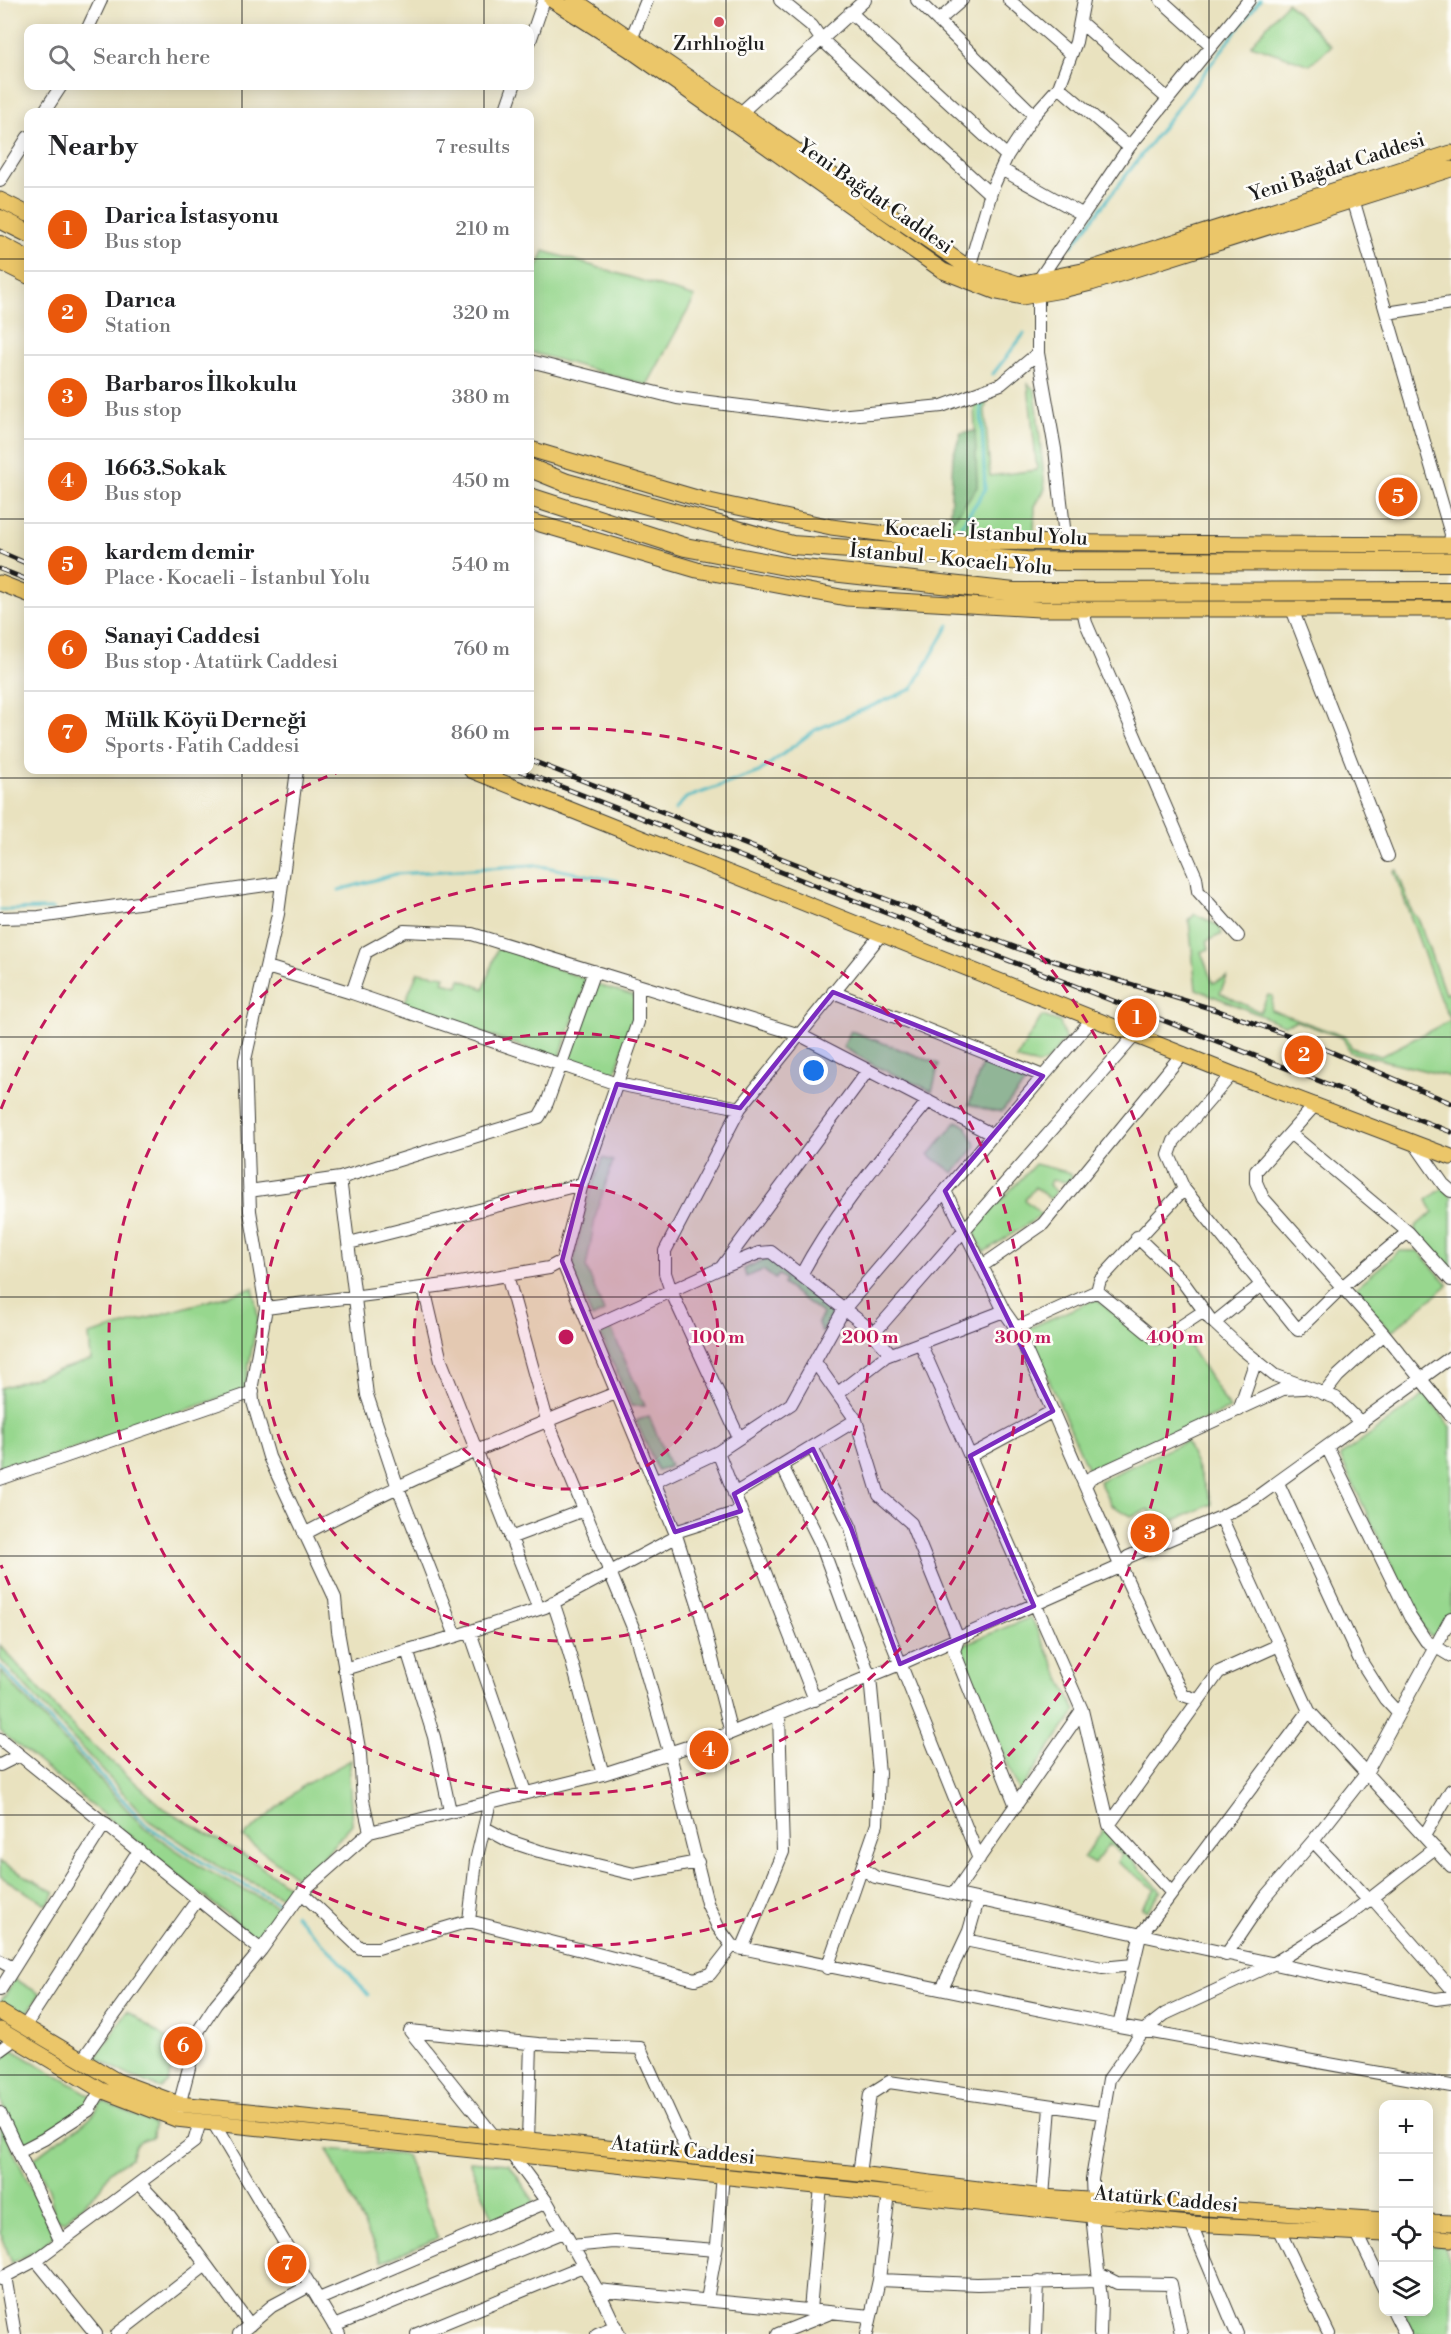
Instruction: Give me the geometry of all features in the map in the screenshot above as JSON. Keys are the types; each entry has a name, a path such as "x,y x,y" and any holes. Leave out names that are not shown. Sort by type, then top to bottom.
{"highway":[{"path":"0,219 24,231"},
{"path":"0,246 24,258"},
{"name":"Kocaeli - İstanbul Yolu","path":"534,470 567,483 792,545 1026,561 1451,551"},
{"name":"İstanbul - Kocaeli Yolu","path":"534,498 685,547 795,568 1014,592 1451,591"}],"main road":[{"name":"Yeni Bağdat Caddesi","path":"552,0 969,268 1019,284 1038,287 1091,283 1451,169"},
{"name":"Yeni Bağdat Caddesi","path":"574,0 632,38 943,271 997,292 1022,297 1038,287 1087,270 1451,153"},
{"path":"0,200 24,212"},
{"path":"0,262 24,274"},
{"path":"534,450 700,499 831,527 949,542 1451,551"},
{"path":"534,522 697,570 846,598 1083,610 1451,609"},
{"path":"0,583 24,592"},
{"path":"481,774 883,932 1232,1074 1451,1157"},
{"path":"0,2012 20,2033 82,2060 117,2081 178,2111 494,2136 859,2174 1043,2197 1092,2208 1379,2220"},
{"name":"Atatürk Caddesi","path":"0,2030 20,2033 101,2090 178,2111 207,2123 821,2186 1092,2208 1191,2224 1379,2234"},
{"path":"1433,2222 1451,2223"},
{"path":"1433,2237 1451,2239"}],"street":[{"path":"90,24 101,0"},
{"path":"534,29 544,0"},
{"path":"632,38 647,0"},
{"path":"780,0 812,26 821,39 990,194"},
{"path":"736,117 865,0"},
{"path":"917,0 1034,115"},
{"path":"938,21 962,0"},
{"path":"1009,0 1070,53"},
{"path":"969,268 990,194 1007,156 1034,115 1059,87 1080,22 1084,0"},
{"path":"1161,0 1211,45"},
{"path":"1066,545 1055,448 1038,353 1038,287 1082,213 1129,147 1244,2"},
{"path":"850,12 1007,156"},
{"path":"1080,22 1167,98"},
{"path":"1059,87 1129,147"},
{"path":"47,108 58,90"},
{"path":"506,108 513,90"},
{"path":"0,181 24,143"},
{"path":"1001,169 1082,213"},
{"path":"1353,199 1451,534 1451,551"},
{"path":"1387,313 1451,303"},
{"path":"534,362 677,398 828,417 942,406 1001,384 1038,353"},
{"path":"1292,609 1388,856"},
{"path":"1083,610 1086,623 1196,877 1198,891 1238,936"},
{"path":"296,774 280,883 278,914 245,1060 249,1191 257,1265 266,1308 253,1392 269,1457 335,1598 360,1754 363,1800 370,1832"},
{"path":"0,918 39,916 280,883"},
{"path":"352,993 366,952 404,931 472,934 800,1035 993,1135"},
{"path":"739,1438 670,1291 664,1273 664,1251 740,1108 883,932"},
{"path":"267,967 352,993 617,1084 740,1108"},
{"path":"249,1191 340,1178 539,1117 561,1065 594,971"},
{"path":"638,985 638,1022 582,1184 562,1261 676,1535 699,1607 731,1733"},
{"path":"833,992 1043,1076"},
{"path":"654,1482 718,1452 791,1404 844,1309 1094,1017"},
{"path":"874,1333 1136,1034"},
{"path":"982,1266 1043,1224 1183,1053"},
{"path":"721,1268 868,1070"},
{"path":"1232,1074 1174,1141 1169,1155 1184,1189 1298,1330 1342,1287 1408,1232"},
{"path":"801,1275 821,1237 841,1209 928,1101"},
{"path":"1315,1105 1256,1171 1256,1182 1263,1198 1422,1379 1451,1416"},
{"path":"1290,1133 1408,1232 1451,1280"},
{"path":"1415,1144 1443,1185 1451,1191"},
{"path":"340,1178 357,1297 367,1395 397,1485 456,1636"},
{"path":"349,1243 582,1184"},
{"path":"1097,1291 1100,1280 1137,1237 1184,1189"},
{"path":"945,1191 1004,1311 1016,1328 1119,1567 1183,1695 1198,1701"},
{"path":"1137,1237 1179,1278 1214,1323 1274,1375 1336,1398 1362,1424"},
{"path":"589,1328 721,1268 759,1253 771,1252 874,1333 891,1354"},
{"path":"266,1308 507,1275 549,1268 562,1261"},
{"path":"507,1275 547,1420 634,1630 670,1755 707,1903 718,1927 737,1948 1143,2031 1451,2086"},
{"path":"1214,1323 1261,1285"},
{"path":"424,1288 441,1361 474,1450 539,1609"},
{"path":"1097,1291 1153,1337 1163,1338 1204,1311"},
{"path":"1016,1328 1097,1291"},
{"path":"838,1393 891,1354 1004,1311"},
{"path":"1324,1394 1338,1376 1383,1334"},
{"path":"921,1343 1034,1606 1082,1710 1109,1825 1172,1893"},
{"path":"178,2111 199,2031 216,2004 261,1950 304,1890 370,1832 670,1755 815,1700 1034,1606 1119,1567 1128,1557 1221,1517 1278,1483 1451,1357"},
{"path":"1239,1410 1256,1360"},
{"path":"815,1362 856,1420 879,1495 911,1523 958,1639 954,1651 1016,1806"},
{"path":"1085,1486 1090,1478 1283,1389 1308,1388"},
{"path":"0,1479 253,1392"},
{"path":"304,1534 397,1485 474,1450 616,1393"},
{"path":"970,1456 1053,1411"},
{"path":"735,1494 813,1449 856,1420"},
{"path":"1328,1447 1410,1617 1426,1641 1451,1656"},
{"path":"813,1449 851,1528 859,1561 979,1859"},
{"path":"718,1452 815,1700"},
{"path":"783,1466 821,1544 870,1677 879,1773 877,1824 828,1968"},
{"path":"1278,1483 1359,1658 1385,1699 1398,1713"},
{"path":"510,1538 584,1510"},
{"path":"345,1669 539,1609 610,1574 676,1535 741,1511"},
{"path":"1221,1517 1309,1711 1365,1775 1451,1866"},
{"path":"553,1602 568,1644 572,1666 603,1774"},
{"path":"1226,1955 1265,1897 1365,1775 1451,1618"},
{"path":"470,1632 525,1792"},
{"path":"1109,1825 1219,1672 1279,1645"},
{"path":"407,1650 434,1737 450,1811"},
{"path":"954,1894 1082,1710"},
{"path":"1119,2026 1140,1936 1309,1711"},
{"path":"304,1890 303,1894 360,1948 378,1948 469,1921 694,1979 710,1974 737,1948 783,1852 779,1714"},
{"path":"0,1739 261,1950"},
{"path":"0,1765 20,1755"},
{"path":"1424,1836 1451,1790"},
{"path":"469,1921 476,1861 490,1802"},
{"path":"0,1990 105,1823"},
{"path":"485,1828 509,1840 540,1851 634,1874 698,1862"},
{"path":"1313,1841 1371,1899 1451,1988"},
{"path":"1100,2334 1099,2277 1092,2208 1092,2179 1101,2113 1109,2079 1143,2031 1165,2014 1273,1964 1371,1899 1436,1848"},
{"path":"0,2050 20,2033 139,1850"},
{"path":"863,1869 875,1877 1226,1955 1436,1999 1451,1998"},
{"path":"82,2060 198,1899"},
{"path":"942,1989 965,1940 978,1900"},
{"path":"965,1940 1102,1968 1133,1965"},
{"path":"0,1961 13,1968"},
{"path":"494,2136 410,2031 531,2044 640,2048 689,2156"},
{"path":"528,2140 531,2044"},
{"path":"859,2174 870,2094 889,2082 1101,2113"},
{"path":"19,2152 89,2110 101,2090"},
{"path":"1043,2197 1050,2107"},
{"path":"0,2113 61,2242"},
{"path":"15,2334 3,2278 36,2260 140,2184 195,2142 207,2123 311,2285 337,2330 563,2232"},
{"path":"512,2155 547,2202 617,2330 597,2334"},
{"path":"707,2300 716,2250 723,2175"},
{"path":"140,2184 169,2215 250,2325"},
{"path":"810,2310 821,2186"},
{"path":"867,2334 879,2280 890,2192"},
{"path":"319,2299 547,2202"},
{"path":"1191,2224 1237,2334"},
{"path":"1279,2229 1329,2334"},
{"path":"1357,2233 1379,2280"},
{"path":"571,2246 614,2242 716,2250"},
{"path":"36,2260 93,2332"},
{"path":"117,2334 206,2265"},
{"path":"417,2334 583,2266"},
{"path":"879,2280 977,2284 1099,2277 1117,2283 1171,2284 1181,2334"},
{"path":"1035,2334 1038,2282"},
{"path":"239,2334 272,2306 311,2285"},
{"path":"597,2290 871,2316"},
{"path":"777,2334 832,2312"},
{"path":"1396,2316 1405,2334"}],"highlighted area":[{"path":"833,992 1043,1076 945,1191 1053,1411 970,1456 1034,1606 900,1664 851,1528 813,1449 734,1494 741,1511 675,1532 562,1261 582,1184 617,1084 740,1108"}],"green space":[{"path":"1287,2 1331,46 1310,65 1251,45"},
{"path":"544,251 695,297 647,385 534,353 534,276"},
{"path":"1028,384 1035,390 1045,489 1035,506 1034,534 944,533 977,487 974,403 987,399 985,410 990,476 1037,470"},
{"path":"975,431 977,487 953,520 950,513 953,456 961,433"},
{"path":"1397,870 1412,912 1418,918 1445,994 1451,992 1451,1020 1440,999 1394,871"},
{"path":"1195,914 1219,926 1222,934 1207,941 1209,949 1201,952 1213,983 1227,977 1220,993 1260,1012 1268,995 1273,996 1271,1010 1346,1037 1352,1048 1381,1056 1451,1020 1451,1077 1350,1052 1343,1038 1296,1021 1284,1025 1196,989 1189,920"},
{"path":"498,946 587,980 559,1059 403,1006 418,972 445,976 443,982 458,986 460,979 484,989"},
{"path":"595,984 634,996 633,1018 614,1077 568,1060"},
{"path":"1042,1016 1060,1022 1065,1039 1045,1062 1034,1064 1016,1059"},
{"path":"851,1031 939,1064 932,1091 875,1066 843,1047"},
{"path":"983,1061 1030,1077 1002,1111 991,1111 969,1104"},
{"path":"957,1121 966,1126 976,1146 954,1173 929,1155"},
{"path":"603,1158 613,1161 596,1214 586,1267 604,1312 592,1318 572,1269 586,1204"},
{"path":"1035,1164 1071,1173 1072,1178 1066,1182 1051,1180 1049,1185 1057,1192 1050,1199 1035,1187 1025,1200 1042,1215 984,1252 973,1230"},
{"path":"1443,1188 1451,1196 1451,1273 1414,1231 1417,1225 1433,1212 1427,1200"},
{"path":"1399,1251 1418,1251 1448,1285 1391,1332 1353,1290"},
{"path":"767,1258 835,1309 822,1332 818,1323 823,1314 783,1284 785,1279 779,1275 775,1279 763,1270 746,1277 744,1269"},
{"path":"253,1288 258,1317 244,1390 0,1474 0,1388 91,1360 89,1335"},
{"path":"1096,1299 1156,1346 1182,1334 1230,1409 1088,1470 1027,1329"},
{"path":"610,1326 645,1406 631,1406 599,1331"},
{"path":"1426,1394 1451,1427 1451,1612 1437,1637 1429,1635 1417,1620 1340,1456"},
{"path":"649,1416 670,1466 658,1471 636,1421"},
{"path":"1186,1441 1212,1504 1157,1528 1149,1509 1131,1516 1111,1505 1099,1481"},
{"path":"1031,1617 1076,1711 1019,1792 960,1646"},
{"path":"0,1645 77,1731 165,1809 247,1857 295,1891 288,1900 216,1865 149,1821 0,1659"},
{"path":"0,1671 144,1828 204,1869 282,1909 257,1939 0,1731"},
{"path":"351,1760 349,1774 352,1824 302,1881 243,1837 304,1785"},
{"path":"1104,1829 1161,1891 1147,1911 1142,1908 1155,1889 1117,1862 1122,1854 1109,1844 1094,1864 1083,1858"},
{"path":"0,1862 55,1892 47,1905 0,1876"},
{"path":"15,1979 40,1994 24,2018 0,2003"},
{"path":"127,2011 180,2048 168,2082 161,2088 130,2076 96,2058"},
{"path":"13,2050 92,2096 87,2106 27,2144 20,2142 0,2101 0,2059"},
{"path":"105,2102 154,2124 153,2137 138,2143 131,2158 111,2170 101,2188 64,2222 55,2218 49,2189 33,2160 88,2119 100,2103"},
{"path":"0,2123 54,2236 36,2251 12,2263 0,2232"},
{"path":"327,2149 406,2155 438,2238 382,2262"},
{"path":"469,2161 509,2164 535,2203 494,2220"},
{"path":"1433,2245 1444,2246 1451,2263 1451,2334 1413,2334 1405,2316 1433,2316"}],"waterway":[{"path":"1072,246 1260,0"},
{"path":"993,374 1024,334"},
{"path":"961,526 985,490 981,403"},
{"path":"675,810 686,798 759,772 815,730 912,689 949,625"},
{"path":"339,890 396,874 535,865 618,881"},
{"path":"0,910 53,909"},
{"path":"0,1666 146,1825 205,1864 281,1904"},
{"path":"295,1915 340,1961 368,1995"}],"railway":[{"path":"0,552 24,562"},
{"path":"0,569 24,578"},
{"path":"534,762 906,907 1044,958 1216,1010 1308,1042 1451,1103"},
{"path":"528,774 1451,1132"}],"place":[{"name":"Zırhlıoğlu","path":"719,22"},
{"name":"kardem demir","path":"1398,497"},
{"name":"Darica İstasyonu","path":"1137,1018"},
{"name":"Darıca","path":"1304,1055"},
{"name":"Barbaros İlkokulu","path":"1150,1533"},
{"name":"1663.Sokak","path":"709,1750"},
{"name":"Sanayi Caddesi","path":"183,2046"},
{"name":"Mülk Köyü Derneği","path":"287,2264"}]}
